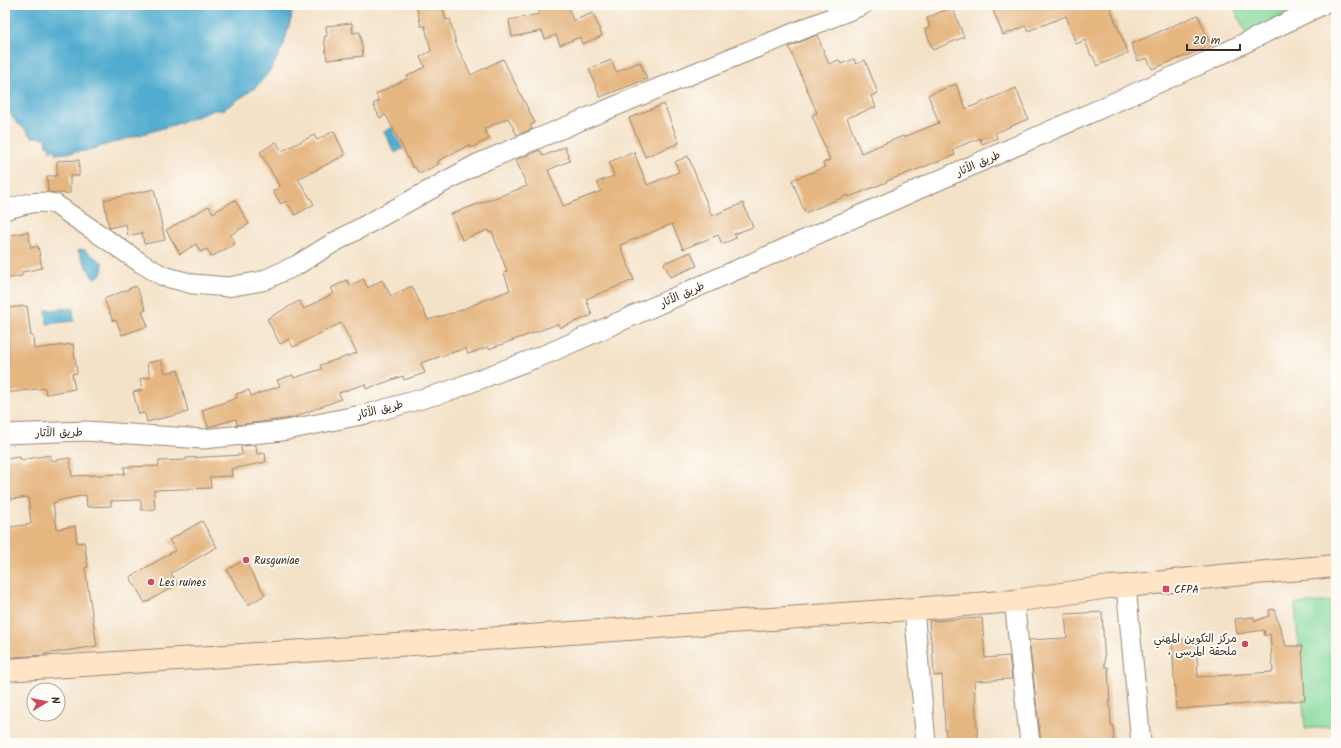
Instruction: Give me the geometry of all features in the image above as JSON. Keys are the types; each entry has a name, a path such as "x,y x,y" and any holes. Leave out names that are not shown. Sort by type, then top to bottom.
{"main road":[{"path":"5,670 428,643 914,609 1014,601 1109,587 1336,566"}],"street":[{"path":"5,210 44,201 55,204 141,263 163,276 170,278 193,284 228,287 262,280 297,265 333,243 477,164 704,69 863,5"},
{"name":"طريق الآثار","path":"5,434 86,432 202,439 282,431 372,413 446,392 550,353 1203,63 1322,5"},
{"path":"1126,586 1141,743"},
{"path":"1014,601 1030,743"},
{"path":"914,609 926,743"}],"green space":[{"path":"1233,5 1306,5 1246,34"},
{"path":"1336,601 1336,726 1305,729 1295,604"}],"water":[{"path":"5,5 293,5 291,19 283,47 270,71 255,88 223,110 214,110 180,123 85,151 56,154 56,150 49,150 50,146 47,146 46,138 31,137 26,130 16,122 5,106"},
{"path":"393,127 404,148 395,153 384,132"},
{"path":"83,249 103,263 102,272 98,277 93,278 78,251"},
{"path":"73,308 74,321 47,324 46,310"}],"building":[{"path":"416,5 442,5 446,20 450,19 456,44 471,75 503,59 535,123 530,125 532,129 517,135 508,118 484,129 489,139 471,148 469,145 438,161 439,164 419,174 415,167 413,168 386,115 380,118 373,104 379,101 376,94 408,78 407,76 425,67 420,57 431,51 425,26 421,26"},
{"path":"537,5 568,5 573,21 593,13 602,36 582,44 580,37 560,45 556,35 545,39 542,31 512,37 509,20 540,14"},
{"path":"991,5 1109,5 1128,53 1097,66 1093,56 1091,56 1085,40 1076,44 1066,16 1028,31 1026,26 1003,35"},
{"path":"952,7 964,37 933,50 925,29 930,27 927,18"},
{"path":"1198,15 1211,46 1152,69 1147,58 1138,61 1131,44"},
{"path":"352,23 353,33 360,32 363,56 327,60 324,37 327,36 326,26"},
{"path":"817,35 829,64 839,60 841,64 854,59 856,64 865,60 878,93 871,96 876,107 847,118 861,153 939,123 928,95 956,84 966,109 1016,88 1028,119 995,133 997,138 982,144 980,138 953,149 955,155 849,197 848,195 805,213 792,180 825,167 823,163 830,160 812,115 817,113 789,47"},
{"path":"611,60 616,72 640,62 647,79 600,97 589,69"},
{"path":"664,104 679,143 645,157 629,118"},
{"path":"334,131 345,155 298,179 314,204 295,215 286,201 281,204 273,191 280,187 260,152 276,142 282,151 314,135 317,140"},
{"path":"565,147 570,161 548,170 563,206 601,191 597,182 614,176 609,162 634,152 647,185 679,172 675,162 688,156 712,216 743,203 753,227 734,234 736,238 722,244 718,235 683,249 672,224 620,245 634,280 586,299 592,315 560,328 558,324 489,349 488,347 468,354 466,348 421,363 425,373 404,380 403,376 366,389 365,384 339,393 341,399 292,418 237,425 236,419 208,427 202,410 237,398 236,394 249,390 251,396 280,386 277,380 293,375 294,378 322,369 320,365 357,353 341,323 293,347 289,339 280,344 267,319 299,301 304,309 334,293 331,288 347,280 350,286 363,279 368,288 382,280 391,296 412,286 428,320 451,314 510,290 504,273 507,271 492,232 489,233 488,230 462,240 451,214 527,186 516,160 540,150 543,156"},
{"path":"79,160 79,176 70,176 70,193 48,192 47,176 57,176 57,161"},
{"path":"154,189 165,240 144,244 142,233 128,236 126,224 109,228 104,200"},
{"path":"235,200 249,224 230,235 235,244 211,257 207,249 200,252 196,244 180,254 166,230 209,206 213,213"},
{"path":"28,232 31,248 38,246 42,268 22,272 22,276 5,279 5,236"},
{"path":"691,252 697,266 670,277 664,263"},
{"path":"136,286 146,310 142,311 148,326 122,335 116,320 113,321 104,299"},
{"path":"27,306 34,349 73,344 77,373 72,374 75,389 46,394 45,388 5,393 5,360 9,360 5,308"},
{"path":"161,360 165,373 178,370 188,412 147,422 145,413 139,414 133,392 142,390 140,379 150,377 147,363"},
{"path":"256,445 257,454 265,453 266,462 231,469 232,476 210,477 211,488 154,490 155,509 141,510 141,500 111,501 111,506 87,507 86,495 53,502 57,529 75,526 77,543 84,542 88,567 85,568 97,646 45,654 46,655 10,657 7,634 5,634 5,528 31,524 28,497 5,500 5,459 20,457 21,460 50,455 51,461 70,458 72,476 125,474 124,467 159,466 159,461 186,460 186,458 242,455 241,446"},
{"path":"202,521 217,547 171,573 178,584 145,603 130,577 176,550 169,540"},
{"path":"244,560 265,595 248,605 227,570"},
{"path":"1274,609 1286,646 1302,646 1305,700 1176,709 1172,641 1196,639 1198,677 1273,672 1270,634 1265,636 1264,630 1237,634 1235,619 1254,617 1255,621 1269,616 1269,610"},
{"path":"1102,612 1105,667 1108,667 1111,726 1113,725 1114,743 1041,743 1029,640 1067,638 1065,614"},
{"path":"982,618 985,658 1009,656 1012,679 974,681 978,743 946,743 942,675 934,676 929,621"}],"place":[{"name":"Rusguniae","path":"246,560"},
{"name":"Les ruines","path":"151,582"},
{"name":"CFPA","path":"1166,589"},
{"name":"مركز التكوين المهني ، ملحقة المرسى","path":"1245,644"}]}
